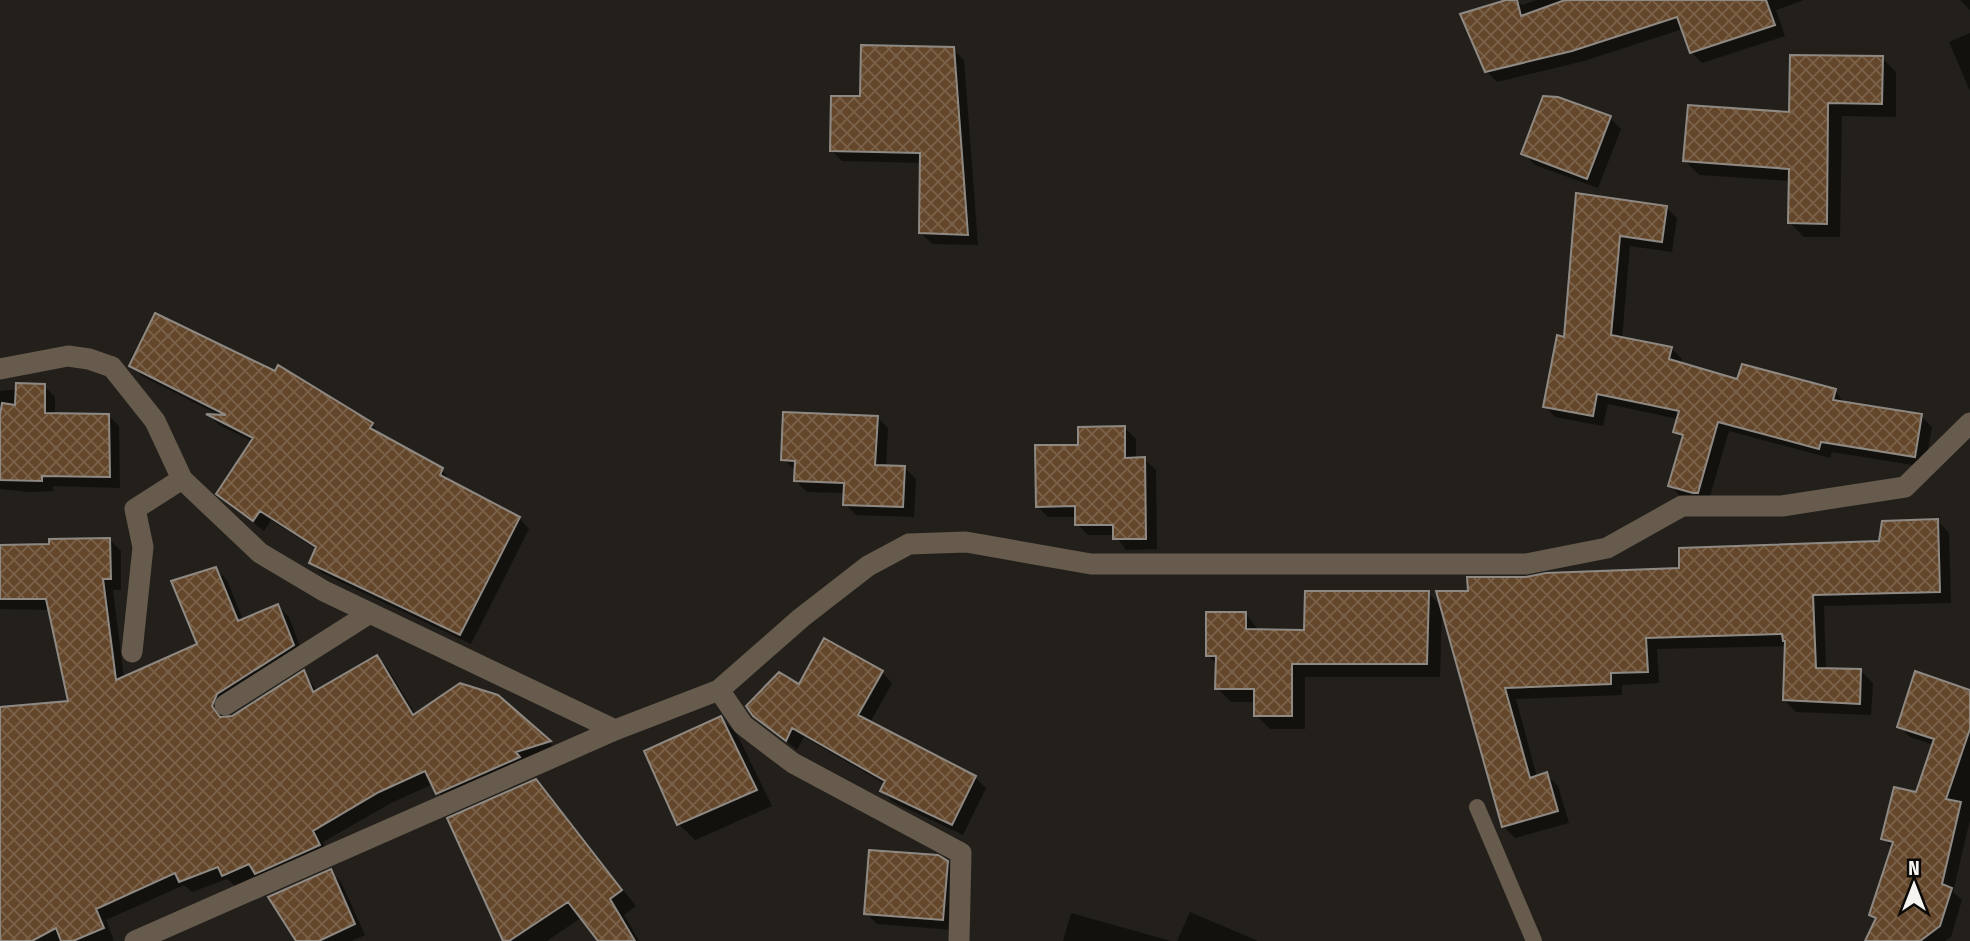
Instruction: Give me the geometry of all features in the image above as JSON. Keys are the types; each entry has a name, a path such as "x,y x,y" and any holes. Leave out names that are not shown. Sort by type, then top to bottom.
{"street":[{"path":"0,369 68,356 89,359 112,367 155,421 182,479 260,554 289,573 615,730"},
{"path":"135,941 615,730 719,690 801,618 867,566 909,544 966,542 1091,564 1526,564 1607,548 1682,506 1782,506 1905,486 1970,423"},
{"path":"132,652 143,547 135,509 182,479"},
{"path":"225,705 370,613"},
{"path":"719,690 743,725 793,763 961,853 959,941"}],"lane":[{"path":"1477,807 1497,848 1527,931 1534,941"}],"building":[{"path":"1506,0 1517,0 1521,16 1565,0 1766,0 1775,25 1690,53 1677,17 1572,51 1485,72 1460,14"},
{"path":"861,45 954,47 968,235 919,233 920,153 830,151 831,96 860,96"},
{"path":"1790,55 1883,56 1882,104 1828,103 1827,224 1788,223 1789,169 1683,161 1688,105 1789,112"},
{"path":"1543,96 1558,97 1611,116 1587,179 1521,154"},
{"path":"1576,193 1667,206 1662,242 1620,236 1611,335 1672,347 1669,359 1737,379 1742,364 1836,389 1833,400 1922,414 1915,457 1821,442 1819,449 1718,422 1698,493 1693,493 1668,486 1683,435 1673,432 1679,411 1597,394 1593,416 1543,407 1557,335 1564,337"},
{"path":"155,313 275,371 278,365 373,423 370,428 443,468 440,475 520,517 460,635 309,563 316,547 260,511 253,521 216,494 253,438 206,414 226,415 129,366"},
{"path":"16,383 45,384 45,413 109,414 110,477 42,476 42,481 0,480 0,415 2,403 15,405"},
{"path":"783,412 878,416 875,465 905,466 903,507 843,505 844,483 794,481 795,461 781,460"},
{"path":"1125,426 1125,458 1145,457 1146,539 1113,539 1113,525 1075,525 1075,506 1036,507 1035,445 1078,445 1078,427"},
{"path":"1938,519 1940,592 1813,595 1816,668 1861,669 1860,704 1783,700 1785,641 1782,634 1646,638 1648,672 1611,673 1611,684 1505,688 1530,778 1547,772 1558,811 1502,827 1436,591 1468,591 1467,577 1526,577 1546,573 1679,568 1679,548 1879,541 1882,521"},
{"path":"110,538 111,579 103,579 116,680 197,644 171,581 216,567 238,621 278,604 294,645 217,694 212,706 220,717 232,716 304,670 313,692 377,655 413,715 460,683 498,695 551,741 516,752 520,757 436,794 425,771 379,792 313,831 320,845 255,874 249,864 222,876 218,867 179,882 175,873 96,909 104,928 73,941 61,941 56,928 32,941 0,941 0,707 68,701 46,599 0,599 0,545 49,544 49,539"},
{"path":"1305,591 1429,591 1427,664 1292,664 1292,716 1254,716 1254,689 1215,689 1216,656 1206,656 1206,612 1246,612 1246,629 1304,630"},
{"path":"824,638 883,671 858,715 976,776 952,825 880,791 885,781 792,728 786,741 753,716 746,706 779,672 799,684"},
{"path":"1915,671 1970,690 1970,729 1946,799 1961,802 1942,884 1952,888 1940,926 1920,941 1865,941 1876,918 1869,915 1893,842 1881,839 1894,787 1916,792 1934,739 1897,727"},
{"path":"721,716 757,790 677,825 644,751"},
{"path":"536,779 622,890 610,899 635,941 598,941 568,902 509,941 503,941 447,818"},
{"path":"869,850 938,855 948,861 943,920 864,914"},
{"path":"331,869 355,924 319,941 296,941 268,897"}]}
